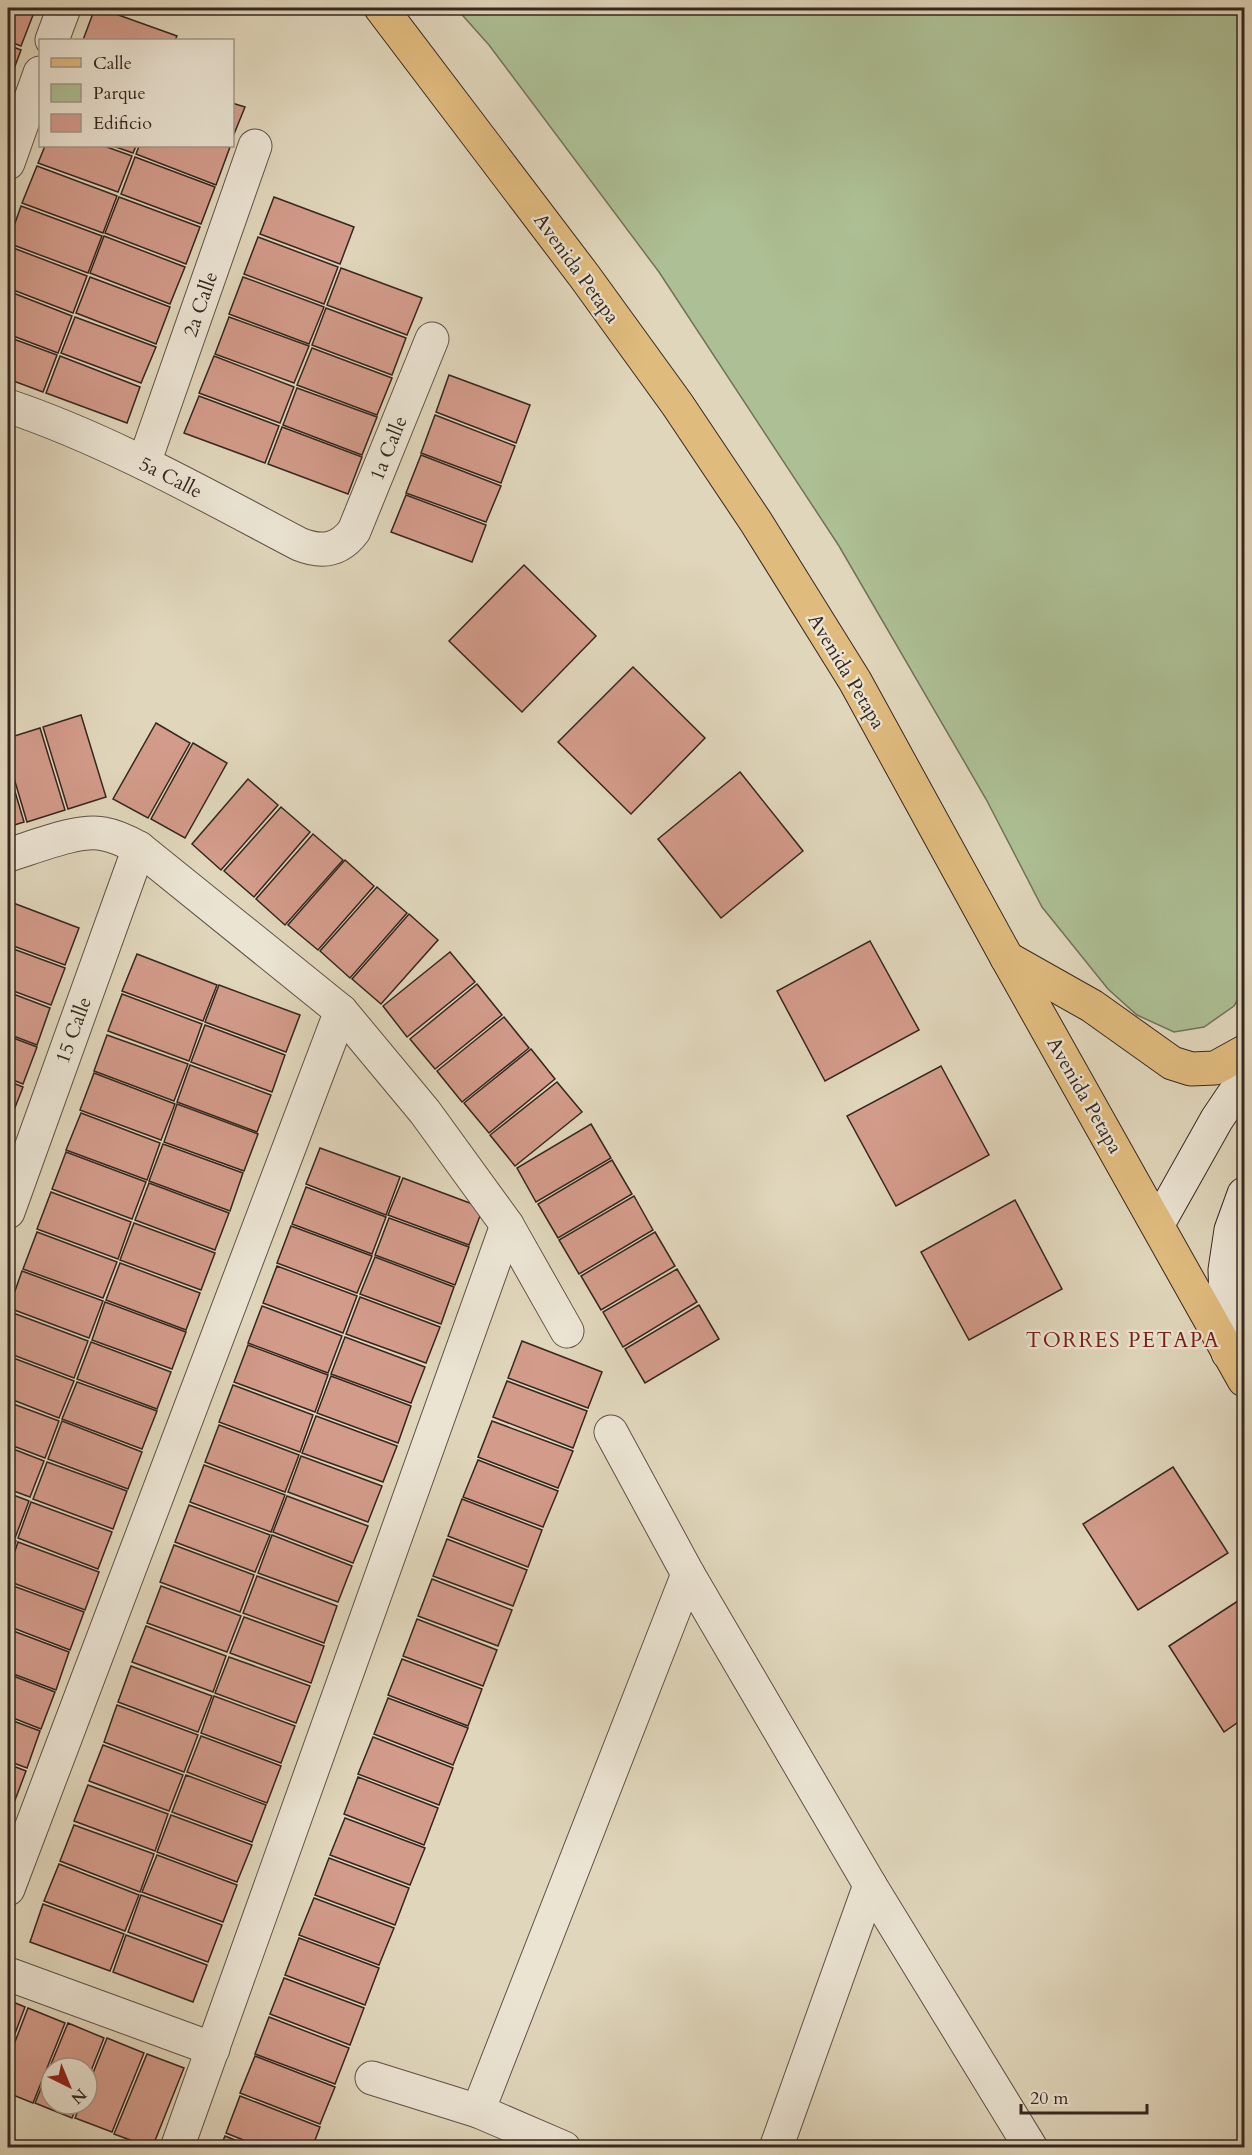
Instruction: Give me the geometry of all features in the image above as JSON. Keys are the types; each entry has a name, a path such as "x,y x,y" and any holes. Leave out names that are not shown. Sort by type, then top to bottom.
{"main road":[{"name":"Avenida Petapa","path":"381,8 592,286 677,404 756,522 855,681 1007,958 1236,1366"},
{"path":"1007,958 1092,1006 1172,1063 1191,1069 1215,1068 1245,1052"}],"street":[{"path":"52,39 64,8"},
{"path":"8,163 39,76"},
{"name":"2a Calle","path":"144,463 255,146"},
{"name":"1a Calle","path":"332,549 344,542 354,531 432,339"},
{"name":"5a Calle","path":"8,406 144,463 299,544 309,548 332,549"},
{"path":"8,855 81,833 102,833 139,848 341,1011 425,1112 507,1225 567,1331"},
{"name":"15 Calle","path":"8,1212 139,848"},
{"path":"8,1889 341,1011"},
{"path":"1158,1224 1217,1119 1245,1079"},
{"path":"1236,1366 1226,1259 1231,1230 1245,1194"},
{"path":"177,2148 507,1225"},
{"path":"611,1432 688,1574 870,1885 1031,2148"},
{"path":"478,2111 688,1574"},
{"path":"776,2148 870,1885"},
{"path":"8,1974 213,2049"},
{"path":"372,2078 478,2111 564,2148"}],"green space":[{"path":"456,8 1244,8 1244,989 1234,1006 1204,1027 1174,1032 1137,1015 1108,989 1042,907 986,799 839,546 659,272 489,45"}],"building":[{"path":"8,8 35,10 21,46 8,41"},
{"path":"95,8 177,36 176,39 83,39"},
{"path":"8,45 21,50 8,85"},
{"path":"234,104 245,107 234,134"},
{"path":"45,147 107,147 132,156 118,192 38,163"},
{"path":"116,147 136,147 133,153"},
{"path":"139,147 230,147 216,185 136,154"},
{"path":"135,157 215,187 201,224 121,194"},
{"path":"37,166 117,196 103,233 22,203"},
{"path":"119,197 200,227 186,264 105,233"},
{"path":"274,197 354,227 340,264 260,234"},
{"path":"21,206 102,236 88,273 8,243"},
{"path":"104,236 185,267 170,304 90,273"},
{"path":"258,237 338,267 324,304 244,274"},
{"path":"8,246 87,276 73,313 8,288"},
{"path":"341,268 422,298 407,335 327,305"},
{"path":"90,277 170,307 156,344 76,313"},
{"path":"243,277 324,307 309,344 229,314"},
{"path":"8,291 72,316 58,353 8,334"},
{"path":"326,308 406,338 392,375 312,345"},
{"path":"75,317 156,347 141,383 61,353"},
{"path":"229,317 309,346 294,383 215,354"},
{"path":"8,337 57,355 43,392 8,379"},
{"path":"312,348 392,378 377,415 297,385"},
{"path":"60,356 140,387 127,423 46,393"},
{"path":"214,356 294,387 280,423 199,393"},
{"path":"449,375 530,405 516,443 436,412"},
{"path":"297,388 377,417 362,455 283,425"},
{"path":"199,396 279,426 265,463 184,433"},
{"path":"435,415 515,446 501,483 421,453"},
{"path":"282,427 362,457 348,494 268,464"},
{"path":"421,455 501,486 486,522 406,493"},
{"path":"406,495 486,525 472,562 391,532"},
{"path":"524,565 596,636 522,712 449,641"},
{"path":"633,667 705,738 631,814 558,742"},
{"path":"81,715 106,797 68,809 43,727"},
{"path":"156,723 190,743 148,818 113,799"},
{"path":"40,728 65,810 27,822 8,758 8,738"},
{"path":"193,743 227,763 185,838 151,819"},
{"path":"8,768 24,822 8,827"},
{"path":"740,772 803,851 721,918 658,839"},
{"path":"248,779 278,805 221,870 192,844"},
{"path":"281,807 310,832 254,897 224,871"},
{"path":"313,834 343,860 285,925 256,899"},
{"path":"345,860 374,886 318,950 288,925"},
{"path":"377,887 407,913 350,978 320,951"},
{"path":"8,901 79,928 65,965 8,944"},
{"path":"409,914 438,940 381,1004 352,979"},
{"path":"870,941 919,1030 825,1081 777,991"},
{"path":"8,947 65,968 51,1005 8,989"},
{"path":"450,952 475,982 407,1037 383,1006"},
{"path":"137,954 217,985 203,1021 122,991"},
{"path":"477,984 502,1015 435,1069 410,1039"},
{"path":"219,985 300,1015 286,1052 205,1022"},
{"path":"8,992 50,1008 37,1045 8,1034"},
{"path":"122,994 202,1024 189,1061 108,1031"},
{"path":"504,1017 529,1048 462,1102 437,1071"},
{"path":"205,1025 285,1055 272,1092 191,1062"},
{"path":"107,1035 188,1064 174,1101 94,1071"},
{"path":"8,1036 37,1047 23,1084 8,1078"},
{"path":"531,1049 555,1079 489,1133 464,1103"},
{"path":"190,1065 271,1095 257,1132 177,1102"},
{"path":"941,1066 989,1155 896,1206 847,1116"},
{"path":"94,1073 175,1104 161,1140 80,1110"},
{"path":"8,1081 23,1087 9,1123 8,1123"},
{"path":"557,1082 582,1112 515,1166 490,1135"},
{"path":"177,1104 258,1134 244,1171 164,1142"},
{"path":"81,1113 160,1143 147,1180 66,1150"},
{"path":"591,1124 611,1158 536,1202 517,1168"},
{"path":"163,1144 243,1173 230,1211 149,1181"},
{"path":"320,1148 400,1177 386,1215 306,1184"},
{"path":"66,1152 146,1182 132,1219 52,1189"},
{"path":"612,1160 632,1194 558,1238 538,1204"},
{"path":"403,1178 483,1208 469,1245 388,1215"},
{"path":"149,1183 229,1213 215,1250 135,1220"},
{"path":"306,1187 386,1217 372,1254 292,1224"},
{"path":"51,1192 131,1222 118,1259 37,1229"},
{"path":"634,1196 653,1230 579,1274 559,1240"},
{"path":"1015,1200 1062,1289 969,1340 921,1252"},
{"path":"389,1218 469,1247 455,1285 375,1255"},
{"path":"134,1223 215,1253 201,1290 120,1260"},
{"path":"291,1226 372,1256 357,1293 277,1263"},
{"path":"37,1232 117,1262 103,1298 23,1269"},
{"path":"655,1232 675,1266 601,1310 581,1276"},
{"path":"375,1257 454,1287 441,1324 360,1294"},
{"path":"120,1263 200,1293 186,1330 106,1300"},
{"path":"277,1266 357,1296 343,1333 263,1303"},
{"path":"677,1269 697,1302 623,1347 603,1312"},
{"path":"22,1271 103,1301 89,1338 9,1308"},
{"path":"360,1297 440,1327 426,1363 346,1334"},
{"path":"105,1302 186,1332 172,1369 92,1340"},
{"path":"699,1305 719,1339 645,1383 625,1349"},
{"path":"262,1306 342,1336 328,1373 248,1343"},
{"path":"8,1311 88,1341 74,1378 8,1353"},
{"path":"345,1337 425,1367 411,1403 331,1374"},
{"path":"522,1341 602,1372 588,1408 508,1378"},
{"path":"91,1342 171,1372 157,1409 77,1379"},
{"path":"248,1345 328,1375 315,1412 234,1382"},
{"path":"8,1356 74,1381 59,1418 8,1398"},
{"path":"331,1376 411,1406 398,1443 317,1413"},
{"path":"507,1381 587,1411 573,1448 493,1417"},
{"path":"77,1382 157,1411 142,1449 62,1419"},
{"path":"233,1385 313,1415 300,1452 219,1422"},
{"path":"8,1402 59,1421 45,1458 8,1444"},
{"path":"316,1416 397,1446 383,1482 302,1453"},
{"path":"62,1421 142,1452 128,1489 48,1459"},
{"path":"492,1421 573,1451 558,1488 478,1457"},
{"path":"219,1425 299,1455 285,1492 205,1462"},
{"path":"8,1447 44,1461 30,1497 8,1489"},
{"path":"301,1456 382,1486 368,1522 288,1492"},
{"path":"478,1460 558,1491 543,1527 463,1497"},
{"path":"47,1462 127,1491 113,1529 33,1499"},
{"path":"204,1465 285,1495 271,1532 190,1502"},
{"path":"1173,1467 1228,1553 1138,1610 1083,1524"},
{"path":"8,1493 29,1501 15,1538 8,1535"},
{"path":"287,1496 368,1526 353,1563 273,1532"},
{"path":"462,1499 542,1530 528,1567 448,1536"},
{"path":"31,1502 112,1532 98,1569 18,1538"},
{"path":"189,1505 270,1535 255,1572 175,1542"},
{"path":"272,1535 352,1566 338,1602 258,1573"},
{"path":"8,1538 16,1541 8,1563"},
{"path":"447,1539 527,1570 513,1606 433,1576"},
{"path":"18,1542 99,1572 85,1610 8,1581 8,1571"},
{"path":"174,1545 254,1575 240,1612 160,1582"},
{"path":"257,1576 337,1606 324,1643 243,1613"},
{"path":"432,1579 512,1610 498,1646 418,1616"},
{"path":"8,1584 84,1612 70,1650 8,1626"},
{"path":"161,1586 241,1616 227,1652 147,1623"},
{"path":"1244,1597 1244,1718 1224,1732 1169,1646"},
{"path":"244,1617 324,1646 311,1683 230,1653"},
{"path":"417,1619 497,1650 483,1686 403,1656"},
{"path":"146,1626 226,1656 213,1692 132,1662"},
{"path":"8,1629 69,1652 56,1690 8,1672"},
{"path":"229,1657 310,1686 296,1723 215,1693"},
{"path":"402,1659 482,1689 468,1726 388,1695"},
{"path":"131,1666 212,1696 198,1732 118,1702"},
{"path":"8,1674 55,1692 41,1729 8,1716"},
{"path":"214,1696 295,1726 281,1763 201,1733"},
{"path":"388,1698 468,1728 453,1765 374,1734"},
{"path":"117,1705 198,1735 184,1772 104,1742"},
{"path":"8,1719 40,1731 27,1768 8,1761"},
{"path":"201,1736 281,1766 267,1803 187,1772"},
{"path":"373,1737 453,1768 439,1805 358,1774"},
{"path":"103,1745 183,1775 169,1811 89,1781"},
{"path":"8,1764 26,1771 12,1808 8,1806"},
{"path":"186,1775 266,1805 252,1842 172,1812"},
{"path":"358,1777 438,1808 424,1845 344,1814"},
{"path":"88,1785 168,1814 155,1851 74,1821"},
{"path":"171,1815 252,1845 237,1882 157,1852"},
{"path":"345,1818 425,1848 410,1885 330,1855"},
{"path":"74,1825 154,1854 140,1892 60,1861"},
{"path":"157,1855 237,1885 223,1922 142,1892"},
{"path":"329,1858 409,1888 395,1925 315,1895"},
{"path":"59,1864 139,1895 125,1931 44,1901"},
{"path":"141,1895 222,1925 208,1962 128,1932"},
{"path":"314,1898 394,1928 379,1965 299,1935"},
{"path":"43,1904 124,1934 110,1971 30,1942"},
{"path":"126,1935 207,1965 193,2002 113,1972"},
{"path":"299,1938 379,1968 365,2005 285,1975"},
{"path":"284,1978 364,2008 350,2045 270,2014"},
{"path":"8,2000 25,2007 8,2052"},
{"path":"28,2008 65,2023 52,2056 39,2056 39,2088 33,2103 8,2093 8,2060"},
{"path":"269,2017 349,2048 335,2084 255,2054"},
{"path":"68,2023 104,2038 97,2056 54,2056"},
{"path":"107,2038 144,2053 112,2132 75,2118 76,2116 99,2116 99,2058"},
{"path":"147,2054 184,2068 152,2148 114,2134"},
{"path":"255,2056 335,2087 320,2124 240,2093"},
{"path":"39,2093 39,2105 35,2103"},
{"path":"240,2096 320,2127 312,2148 263,2148 226,2133"},
{"path":"225,2136 255,2148 220,2148"}],"district":[{"name":"TORRES PETAPA","path":"1123,1340"}]}
